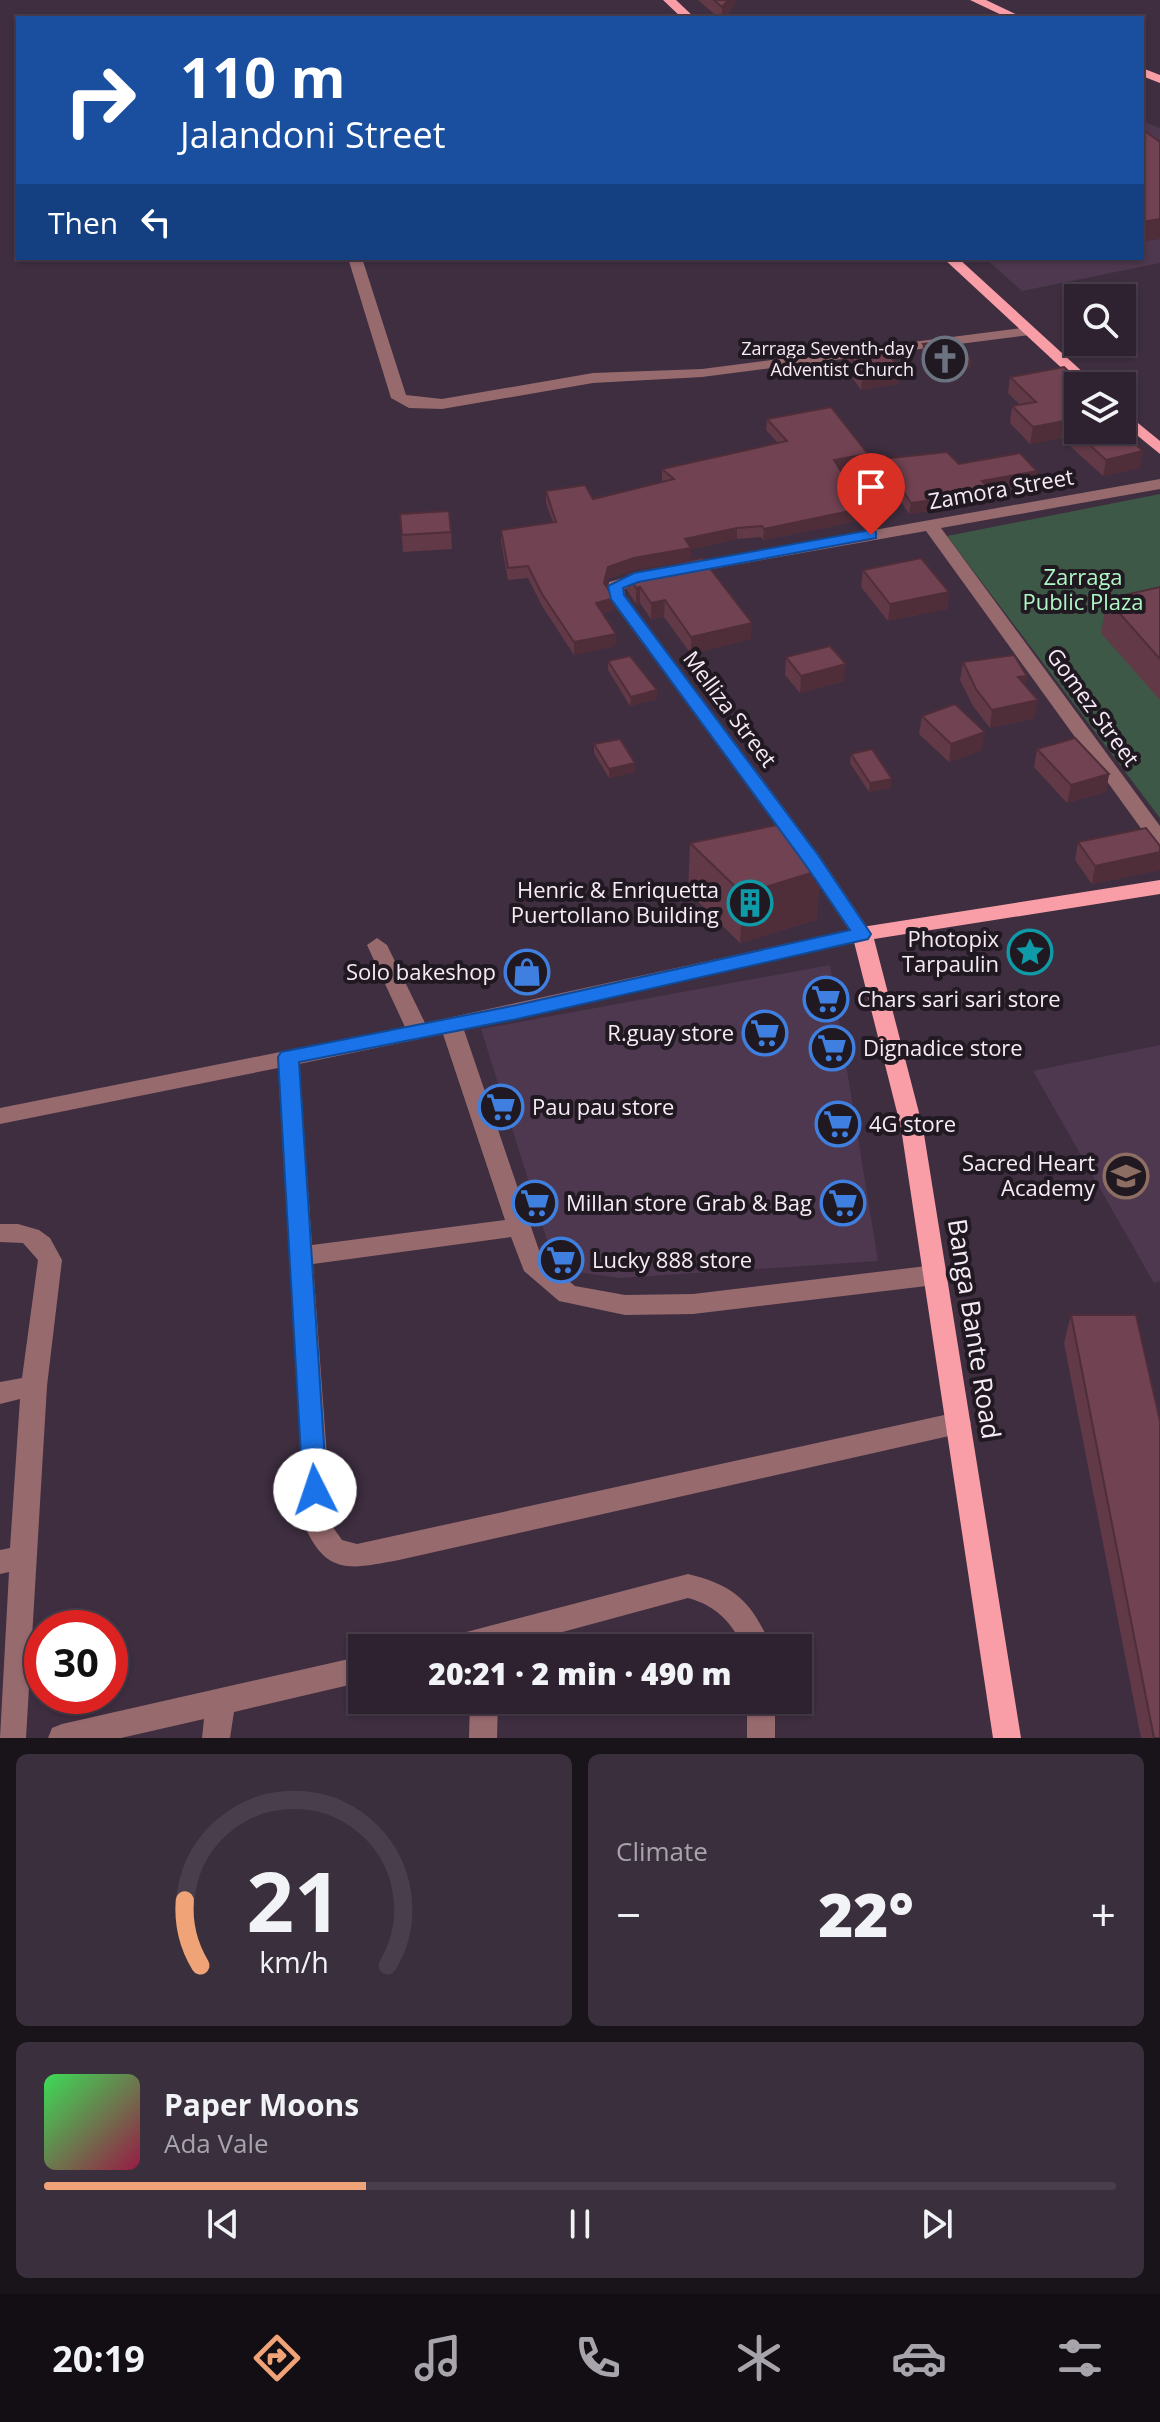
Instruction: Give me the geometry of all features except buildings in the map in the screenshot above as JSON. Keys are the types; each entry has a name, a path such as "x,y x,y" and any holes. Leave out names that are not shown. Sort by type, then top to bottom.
{"main road":[{"path":"669,0 687,16"},
{"path":"976,0 1013,16"},
{"path":"952,260 1075,372"},
{"path":"1136,428 1160,449"},
{"path":"862,934 1160,887"},
{"name":"Banga Bante Road","path":"862,934 912,1128 1007,1738"}],"street":[{"path":"356,260 399,398 409,403 442,404 593,378 702,373 1030,331"},
{"name":"Zamora Street","path":"615,586 634,578 1160,484"},
{"name":"Gomez Street","path":"930,524 1160,840"},
{"name":"Melliza Street","path":"615,586 616,595 812,860 862,934"},
{"path":"0,1116 451,1025 862,934"},
{"path":"377,945 418,1031"},
{"path":"451,1025 532,1264 549,1282 568,1294 625,1305 693,1304 935,1275"},
{"path":"288,1057 319,1529 333,1550 357,1556 958,1423"},
{"path":"300,1256 518,1227"},
{"path":"0,1233 28,1232 43,1242 50,1260 12,1560 12,1738"},
{"path":"0,1393 34,1386"},
{"path":"522,1634 688,1586 718,1592 741,1614 751,1634"},
{"path":"62,1738 348,1672"},
{"path":"216,1738 221,1702"},
{"path":"483,1738 484,1714"},
{"path":"761,1714 761,1738"}],"shaded area":[{"path":"1144,122 1160,128 1160,263 1022,291 987,260 1144,260"},
{"path":"830,965 878,1261 620,1278 556,1269 481,1029"},
{"name":"Sacred Heart Academy","path":"1160,1045 1160,1281 1154,1283 1033,1071"}],"green space":[{"name":"Zarraga Public Plaza","path":"1160,494 1160,818 947,536"}],"place":[{"name":"Zarraga Seventh-day Adventist Church","path":"945,359"},
{"name":"Henric & Enriquetta Puertollano Building","path":"750,903"},
{"name":"Photopix Tarpaulin","path":"1030,952"},
{"name":"Solo bakeshop","path":"527,972"},
{"name":"Chars sari sari store","path":"826,999"},
{"name":"R.guay store","path":"765,1033"},
{"name":"Dignadice store","path":"832,1048"},
{"name":"Pau pau store","path":"501,1107"},
{"name":"4G store","path":"838,1124"},
{"name":"Sacred Heart Academy","path":"1126,1176"},
{"name":"Millan store","path":"535,1203"},
{"name":"Grab & Bag","path":"843,1203"},
{"name":"Lucky 888 store","path":"561,1260"}],"route":[{"path":"315,1490 288,1057 517,1012 862,934 812,860 616,595 615,586 634,578 871,535"}]}
